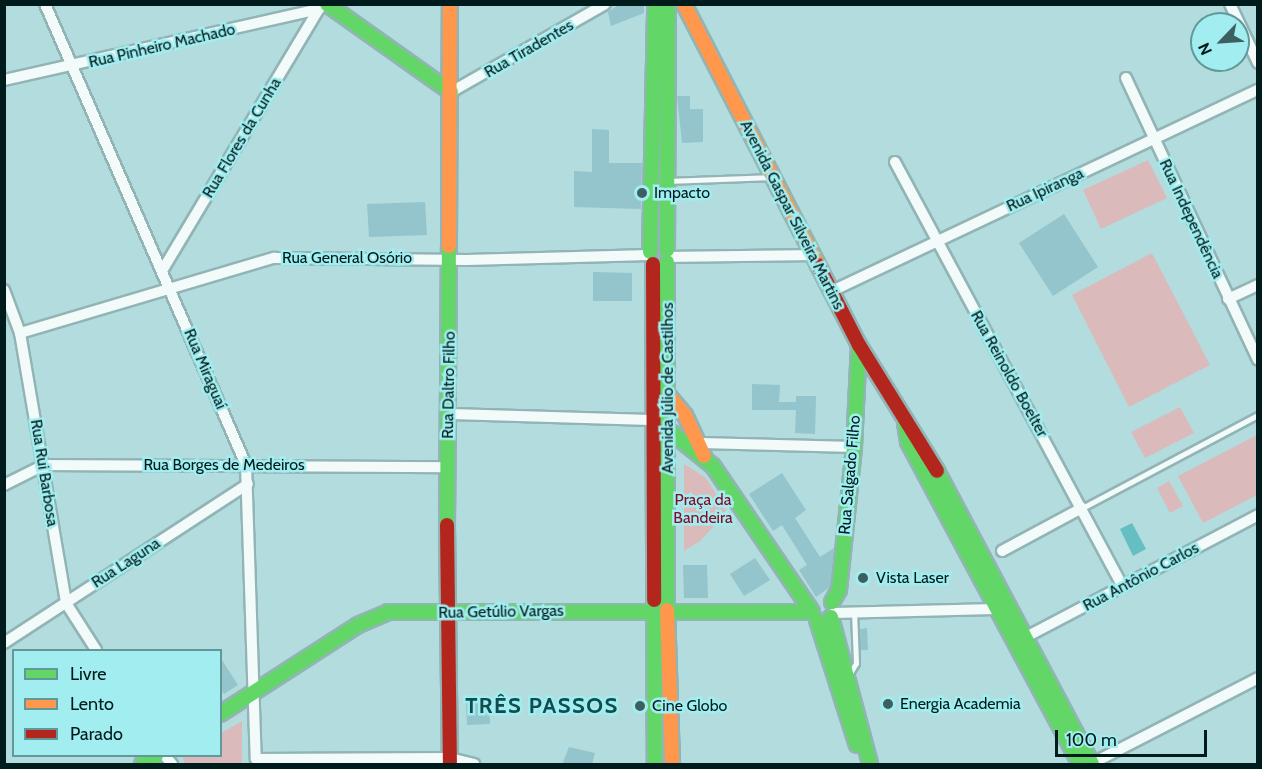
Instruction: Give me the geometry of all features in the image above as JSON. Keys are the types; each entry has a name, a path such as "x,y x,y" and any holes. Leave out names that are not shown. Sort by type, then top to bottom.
{"street":[{"name":"Rua Miraguaí","path":"45,4 246,465 256,692 255,759 450,761"},
{"name":"Rua Daltro Filho","path":"450,4 447,614 450,761"},
{"name":"Rua Tiradentes","path":"451,92 605,4"},
{"name":"Avenida Júlio de Castilhos","path":"655,4 651,182 669,396 667,610 672,765"},
{"name":"Avenida Júlio de Castilhos","path":"655,765 652,610 654,420 659,257 667,181 668,4"},
{"name":"Avenida Gaspar Silveira Martins","path":"684,4 859,345 905,423 922,442 1092,764"},
{"path":"1230,4 1257,63"},
{"name":"Rua Pinheiro Machado","path":"4,80 73,67 323,6"},
{"path":"323,6 451,92"},
{"name":"Rua Flores da Cunha","path":"162,271 323,6"},
{"name":"Rua Independência","path":"1126,78 1257,360"},
{"name":"Rua Ipiranga","path":"832,291 1257,90"},
{"name":"Rua Reinoldo Boelter","path":"895,162 1122,586"},
{"path":"651,182 667,181"},
{"name":"Rua General Osório","path":"20,333 169,286 273,258 450,260 813,255"},
{"path":"1228,299 1257,285"},
{"name":"Rua Rui Barbosa","path":"4,290 20,333 66,603 95,649"},
{"name":"Rua Salgado Filho","path":"832,611 839,590 854,447 859,345"},
{"path":"669,396 702,450 813,614 860,765"},
{"path":"448,414 654,420 669,430 675,439 702,450 854,447"},
{"name":"Avenida Gaspar Silveira Martins","path":"905,423 908,442 1080,765"},
{"name":"Rua Borges de Medeiros","path":"4,485 44,465 448,467"},
{"name":"Rua Laguna","path":"4,643 248,484"},
{"path":"1002,551 1082,508"},
{"name":"Rua Antônio Carlos","path":"1024,638 1257,515"},
{"path":"813,614 819,599 832,611 846,679 870,765"},
{"path":"813,614 832,611 995,609"},
{"name":"Rua Getúlio Vargas","path":"222,713 374,616 388,612 447,614 667,610 813,614"},
{"path":"1092,764 1257,678"},
{"path":"450,761 474,765"}],"lane":[{"path":"667,181 773,177"},
{"path":"1082,508 1257,414"},
{"path":"846,679 856,663 854,612"}],"green space":[{"path":"1148,160 1167,198 1101,229 1083,190"},
{"path":"1152,253 1210,365 1129,407 1072,295"},
{"path":"1180,407 1194,433 1145,458 1131,432"},
{"path":"1257,435 1257,495 1203,523 1178,476"},
{"name":"Praça da Bandeira","path":"684,464 706,478 727,512 700,541 684,551"},
{"path":"1169,481 1183,506 1170,513 1157,488"},
{"path":"242,721 242,764 185,764 182,757 222,757 222,732"}],"water":[{"path":"1132,523 1146,549 1133,556 1120,529"}],"building":[{"path":"620,4 644,4 644,13 611,26 608,12"},
{"path":"677,96 690,96 690,109 703,109 703,142 682,143"},
{"path":"592,129 609,130 609,163 642,163 641,209 574,207 574,171 592,172"},
{"path":"425,202 427,235 369,237 367,204"},
{"path":"1064,214 1098,267 1053,296 1019,243"},
{"path":"593,272 632,273 632,301 593,301"},
{"path":"752,384 780,385 779,402 796,402 796,396 816,396 815,434 795,433 796,410 752,410"},
{"path":"782,473 806,510 795,518 820,557 834,548 830,587 816,597 799,570 807,565 782,525 773,531 749,494"},
{"path":"755,558 770,580 744,596 730,574"},
{"path":"683,565 707,565 708,598 684,598"},
{"path":"867,628 868,650 860,650 860,629"},
{"path":"222,660 238,685 224,694 222,692"},
{"path":"466,701 489,701 490,724 467,725"},
{"path":"569,747 595,753 592,765 562,765"}],"traffic: fast":[{"path":"327,4 451,92"},
{"path":"650,252 655,4"},
{"path":"667,250 668,4"},
{"path":"447,525 449,246"},
{"path":"667,262 667,610"},
{"path":"832,602 839,590 854,447 859,345"},
{"path":"905,423 908,442 1080,764"},
{"path":"666,428 713,466 811,610"},
{"path":"937,471 1092,764"},
{"path":"654,600 655,764"},
{"path":"222,713 358,625 388,612 812,612"},
{"path":"831,617 870,764"},
{"path":"817,620 857,745"},
{"path":"142,764 154,757"}],"traffic: slow":[{"path":"449,246 450,4"},
{"path":"684,4 818,265"},
{"path":"669,396 685,415 704,456"},
{"path":"667,610 672,764"}],"traffic: jam":[{"path":"653,264 654,600"},
{"path":"818,265 859,345 937,471"},
{"path":"447,525 450,764"}],"place":[{"name":"Impacto","path":"642,193"},
{"name":"Vista Laser","path":"863,578"},
{"name":"Energia Academia","path":"888,704"},
{"name":"Cine Globo","path":"640,706"}],"district":[{"name":"TRÊS PASSOS","path":"542,706"}]}
